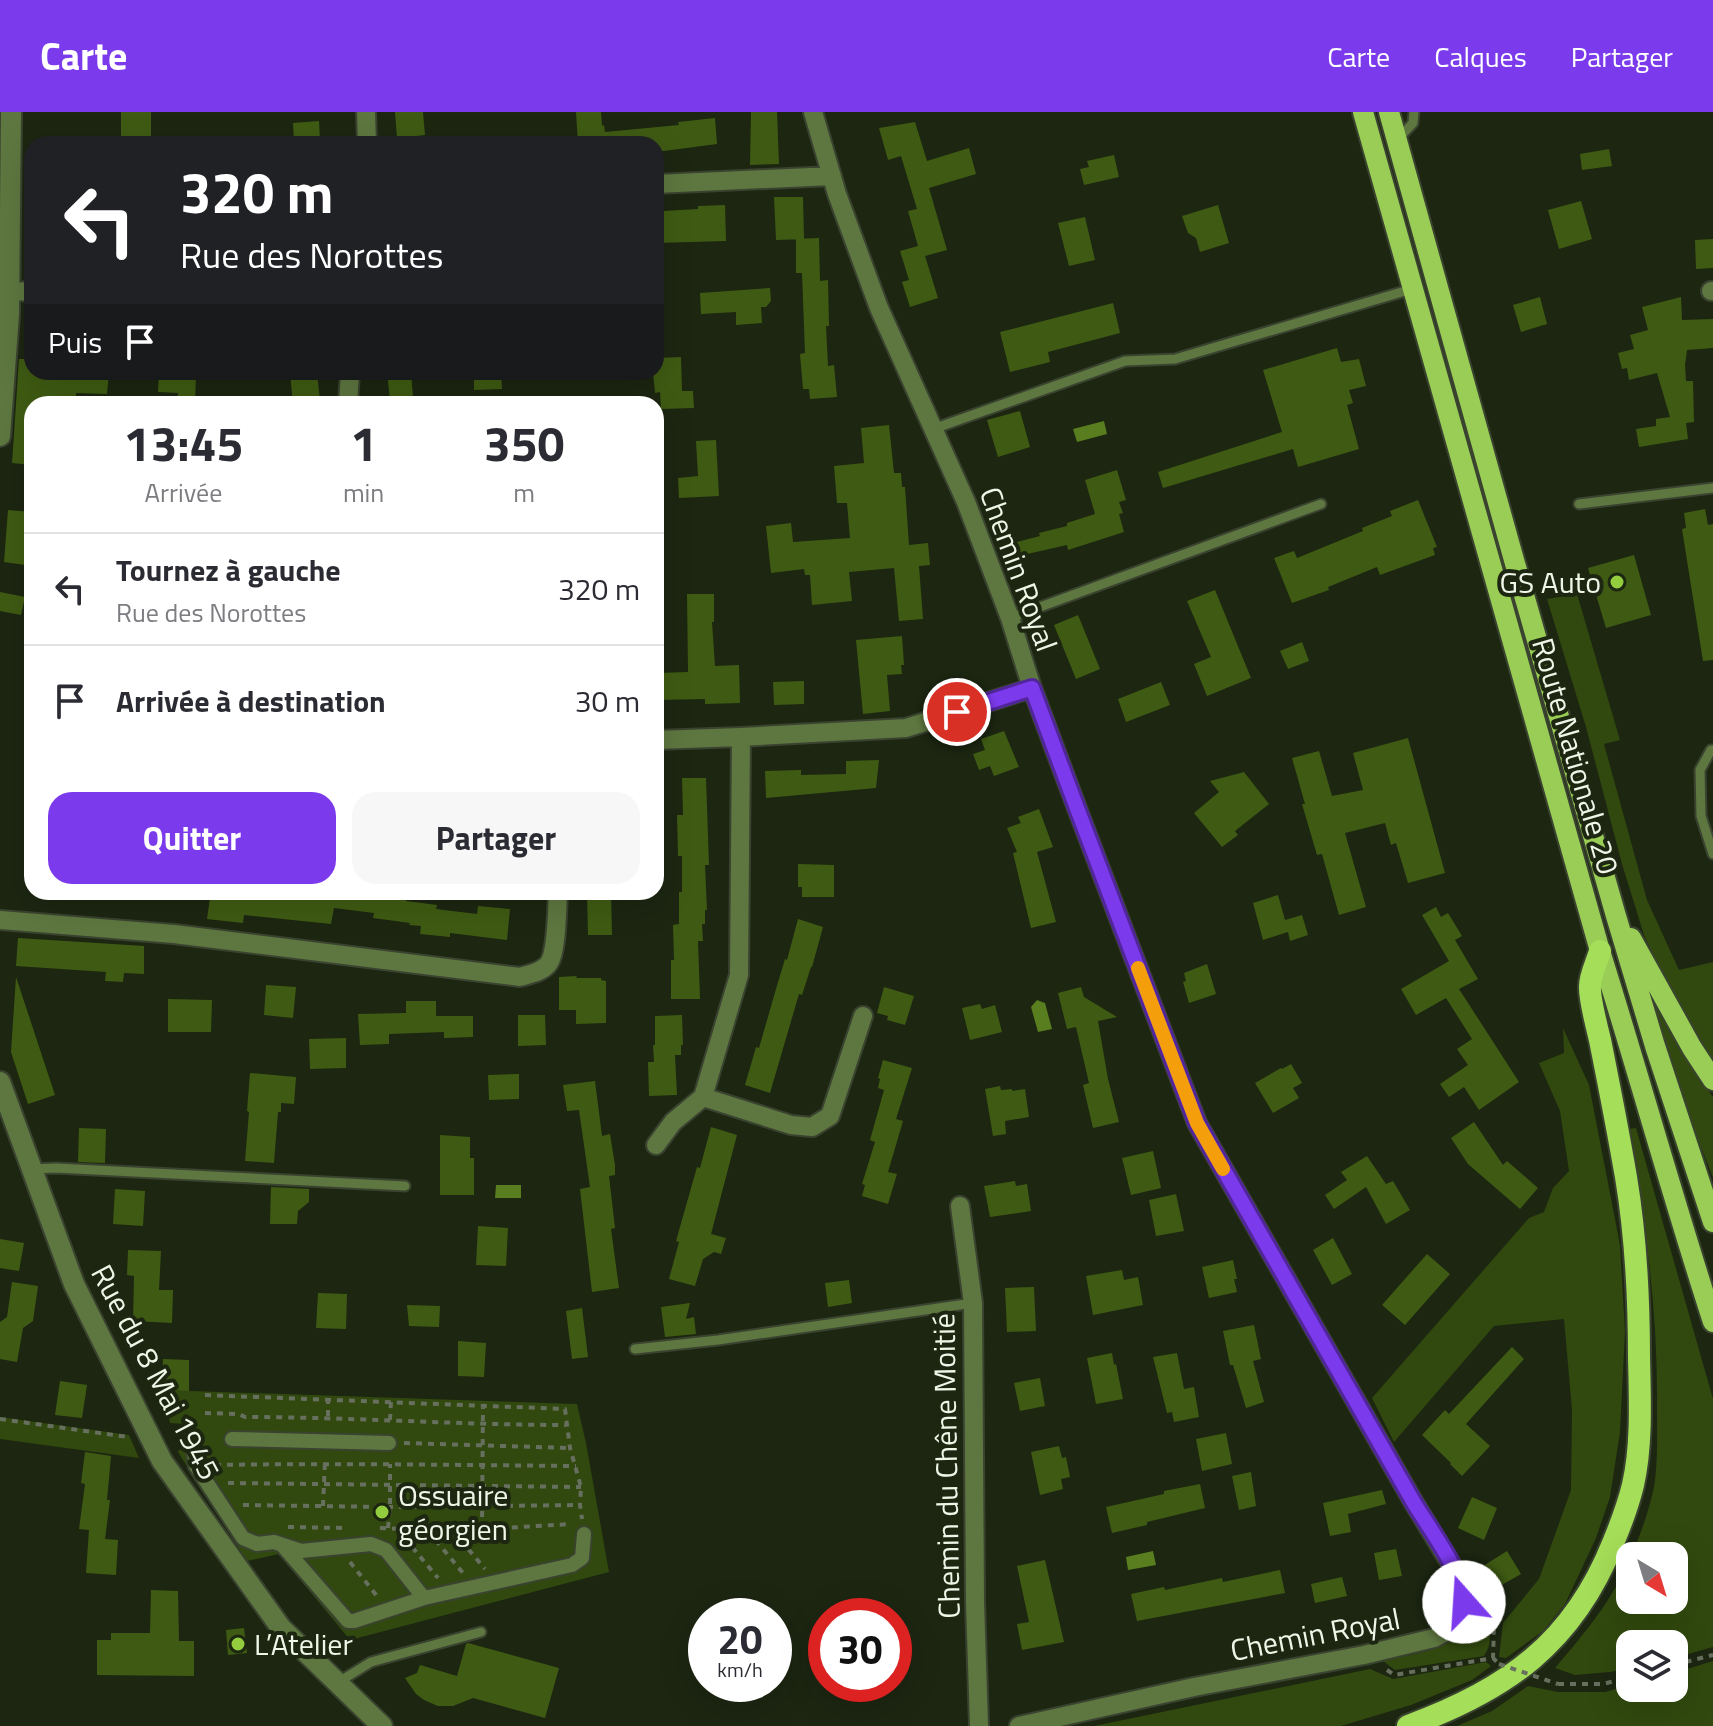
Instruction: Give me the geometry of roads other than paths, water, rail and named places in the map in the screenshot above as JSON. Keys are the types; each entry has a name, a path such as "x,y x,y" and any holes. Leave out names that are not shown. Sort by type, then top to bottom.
{"highway":[{"path":"1408,1726 1442,1714 1485,1692 1514,1674 1557,1636 1600,1574 1622,1521 1633,1484 1639,1412 1638,1283 1626,1179 1590,986 1600,951"}],"main road":[{"name":"Route Nationale 20","path":"1363,112 1600,951 1713,1322"},
{"name":"Route Nationale 20","path":"1389,112 1616,916 1713,1222"},
{"path":"1616,916 1638,948 1692,1048 1713,1080"}],"street":[{"path":"0,436 9,292 11,112"},
{"path":"366,112 367,136"},
{"name":"Chemin Royal","path":"813,112 832,176 879,308 966,502 1010,618 1032,688 1197,1123 1451,1564 1464,1593 1463,1611 1447,1631 1434,1638 1019,1726"},
{"path":"664,184 832,176"},
{"path":"9,292 24,291"},
{"path":"664,740 906,728 1032,688"},
{"path":"656,1145 673,1122 703,1097 739,975 741,737"},
{"path":"0,920 174,934 520,977 537,972 549,963 554,945 557,900"},
{"path":"703,1097 791,1125 812,1127 830,1116 863,1016"},
{"name":"Rue du 8 Mai 1945","path":"0,1082 74,1284 162,1461 281,1628 382,1726"},
{"name":"Chemin du Chêne Moitié","path":"960,1206 973,1303 979,1726"},
{"path":"232,1439 389,1443"},
{"path":"195,1459 206,1482 243,1538 257,1544 274,1542 301,1551 371,1544 386,1550 424,1598"},
{"path":"282,1545 348,1621 354,1621 424,1598 572,1565 582,1558 584,1534"}],"lane":[{"path":"1397,140 1413,123 1414,112"},
{"path":"933,429 1125,361 1175,359 1412,289"},
{"path":"1579,504 1713,488"},
{"path":"1010,618 1321,504"},
{"path":"1713,750 1700,770 1701,816 1713,854"},
{"path":"31,1169 405,1186"},
{"path":"635,1349 973,1303"},
{"path":"337,1683 371,1662 481,1632"}],"place":[{"name":"GS Auto","path":"1617,582"},
{"name":"Ossuaire géorgien","path":"382,1512"},
{"name":"L’Atelier","path":"238,1644"}]}
